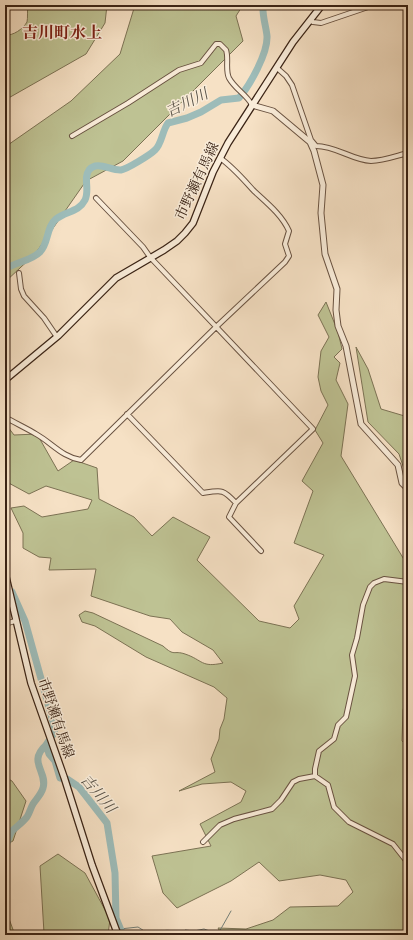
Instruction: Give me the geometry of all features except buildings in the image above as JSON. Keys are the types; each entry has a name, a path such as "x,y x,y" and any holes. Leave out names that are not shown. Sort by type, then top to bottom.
{"main road":[{"name":"市野瀬有馬線","path":"5,380 15,370 57,337 116,278 177,241 185,233 193,222 220,158 251,103 322,5"},
{"name":"市野瀬有馬線","path":"5,573 15,621 31,683 92,865 118,935"}],"street":[{"path":"310,20 321,23 374,5"},
{"path":"404,5 408,7"},
{"path":"72,136 128,104 178,70 201,63 216,44 220,44 228,54 228,76 238,90 251,103 273,111 316,146 328,147 373,161 408,153"},
{"path":"277,68 286,76 292,85 311,141 323,185 321,213 325,254 337,289 336,310 346,346 361,424 398,466 402,483 408,489"},
{"path":"5,417 37,434 65,455 82,460 216,327 285,262 289,256 285,244 289,231 287,227 271,208 234,170 220,158"},
{"path":"96,198 313,429 236,503 229,516 261,551"},
{"path":"19,273 21,289 24,296 44,318 57,337"},
{"path":"127,414 203,492 219,490 228,495 236,503"},
{"path":"315,776 315,769 320,751 334,739 338,725 346,717 355,676 352,655 357,638 363,605 370,587 374,583 384,579 408,582"},
{"path":"5,624 15,621"},
{"path":"202,842 220,825 234,819 272,809 281,800 293,782 299,779 315,776 328,785 334,806 349,822 393,844 408,863"}],"green space":[{"path":"28,5 107,5 105,23 86,54 5,100 5,35 14,33 25,25 27,22"},
{"path":"135,5 243,5 236,16 243,41 123,161 86,181 35,254 5,282 5,147 71,101 120,54"},
{"path":"326,302 338,332 342,349 334,357 340,363 336,380 348,404 341,456 408,566 408,692 403,710 402,741 408,746 408,935 222,935 218,928 246,929 273,920 290,907 338,906 353,892 346,880 320,875 279,881 259,862 231,881 177,908 163,893 152,856 211,846 200,824 241,802 246,791 231,782 202,784 179,791 215,772 211,759 219,739 227,698 214,687 146,657 95,626 82,622 79,615 85,611 93,613 163,646 172,652 191,656 202,663 210,665 223,663 213,650 182,632 170,619 150,616 91,596 96,569 49,570 51,558 39,557 23,548 23,533 11,508 24,506 42,517 88,509 92,500 46,486 29,494 5,481 5,423 14,435 37,434 58,471 74,460 97,468 99,499 134,517 152,536 173,517 210,537 197,560 259,621 290,628 299,619 294,606 324,555 294,543 313,491 302,481 323,443 315,430 328,405 321,391 318,377 321,351 329,337 318,315"},
{"path":"356,347 368,369 381,409 408,417 408,481 399,454 368,422"},
{"path":"5,777 12,781 26,801 13,841 5,845"},
{"path":"58,854 85,873 110,919 108,935 43,935 40,866"},
{"path":"5,908 15,935 5,935"}],"waterway":[{"name":"吉川川","path":"5,269 40,252 45,244 53,222 60,216 76,209 82,204 85,200 87,192 87,173 92,167 100,166 117,170 128,167 155,150 161,141 168,123 187,118 201,112 221,100 239,98 253,77 265,51 267,36 263,5"},
{"name":"吉川川","path":"12,592 25,621 55,729 46,745 49,754 55,761 60,778 67,779 79,787 107,823 115,873 116,918 123,935"},
{"path":"5,849 12,831 27,817 43,788 44,782 39,767 38,757 46,745"},
{"path":"120,929 138,927 149,934 170,930 183,933 185,930 194,931 204,929 218,934 231,911"}],"district":[{"name":"吉川町水上","path":"62,33"}]}
